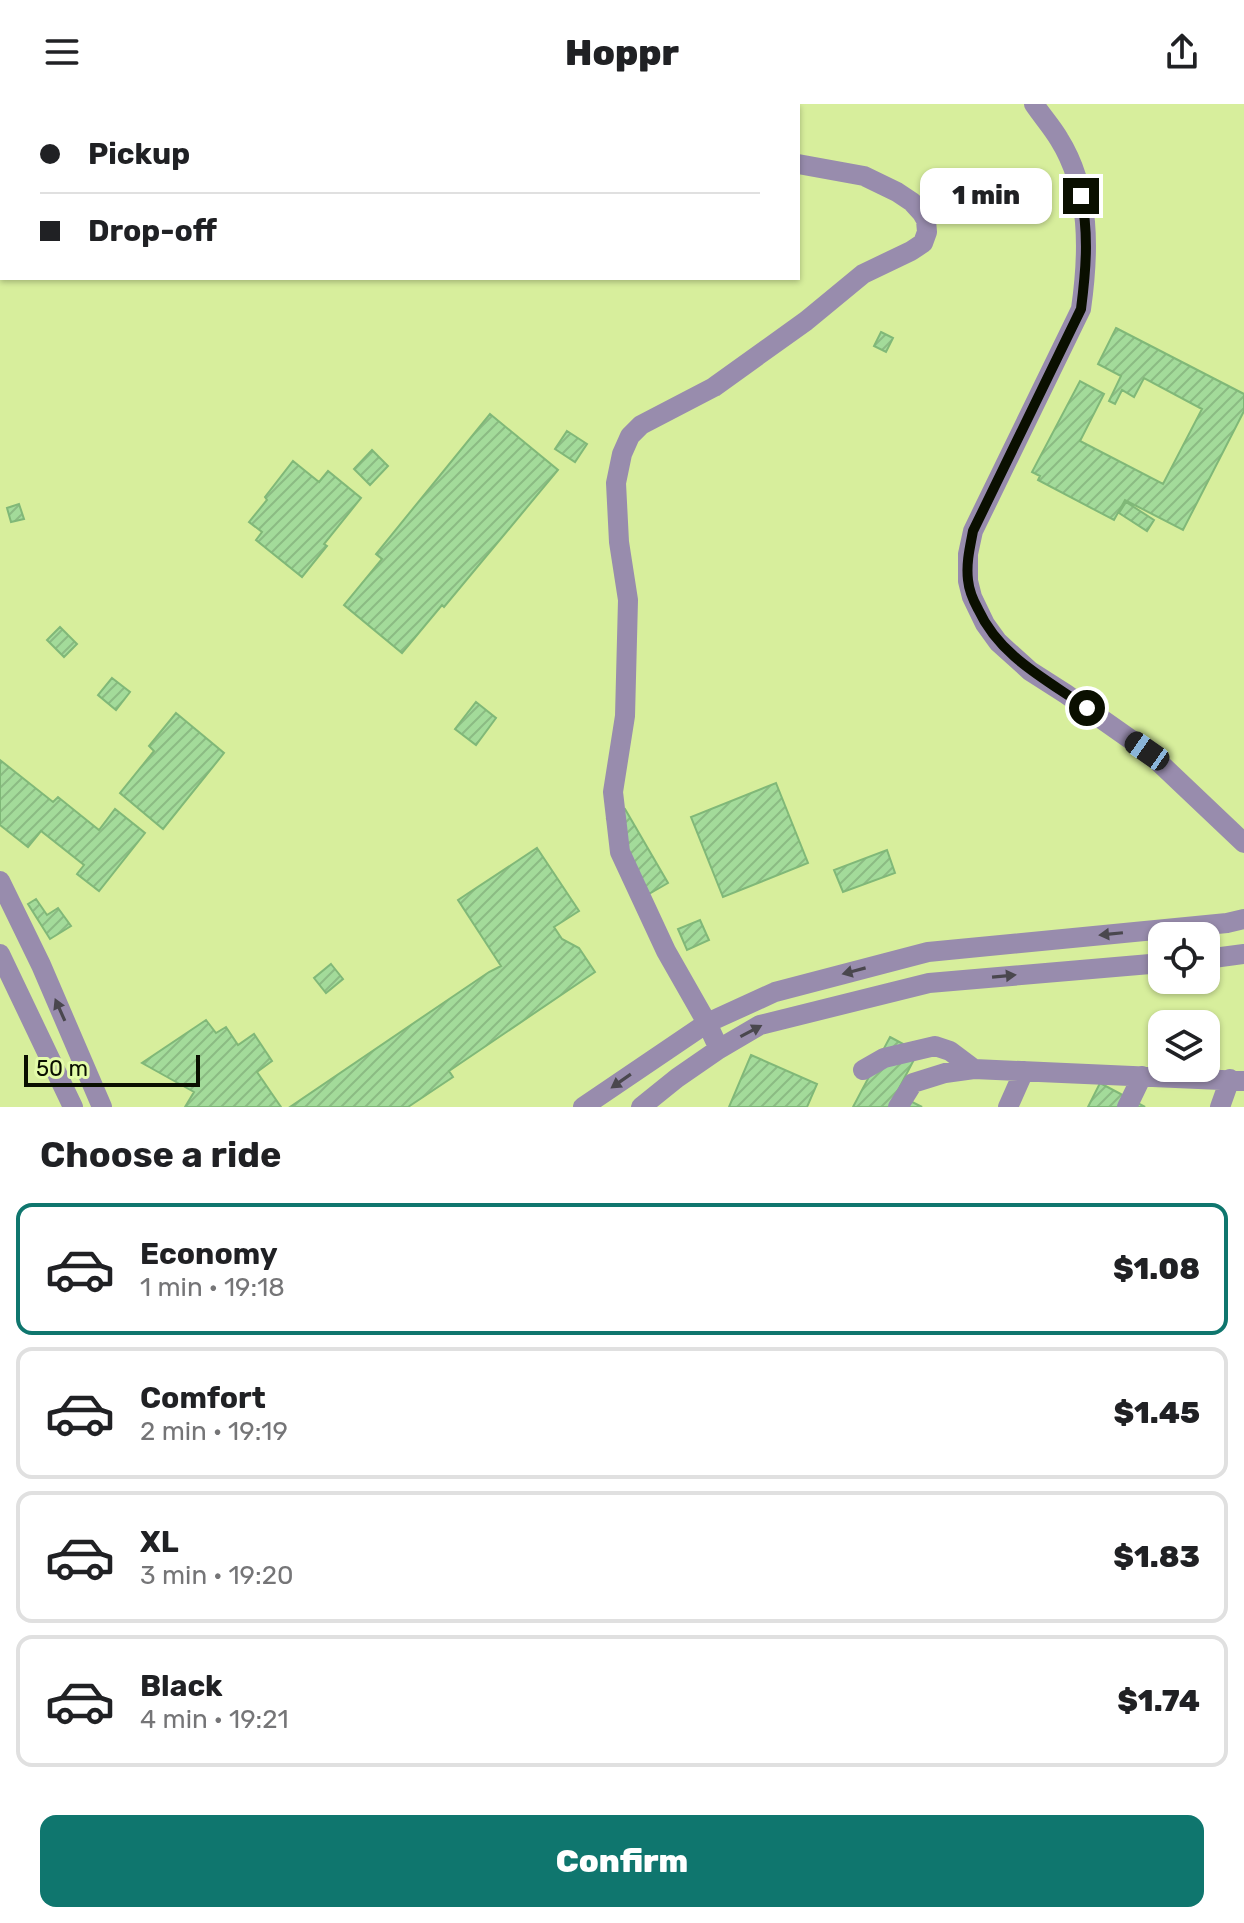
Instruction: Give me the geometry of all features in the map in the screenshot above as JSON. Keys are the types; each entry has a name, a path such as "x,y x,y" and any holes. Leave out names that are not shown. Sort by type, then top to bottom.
{"street":[{"path":"1034,104 1061,142 1077,178 1085,214 1087,269 1081,309 973,531 968,554 968,581 972,597 998,642 1030,671 1147,751 1244,843"},
{"path":"719,1049 666,951 620,852 613,792 625,716 628,600 619,542 616,483 622,454 630,436 641,425 714,387 806,321 863,274 923,243 927,232 926,220 912,202 897,192 864,176 800,164"},
{"path":"0,881 41,965 102,1107"},
{"path":"583,1107 707,1023 775,992 928,952 1244,919"},
{"path":"0,954 73,1107"},
{"path":"1220,957 1244,954"},
{"path":"641,1107 719,1049 760,1025 929,983 1148,964"},
{"path":"863,1070 884,1058 935,1046 950,1051 974,1069"},
{"path":"898,1107 913,1083 945,1073 974,1069 1237,1080 1220,1107"},
{"path":"1008,1107 1024,1071"},
{"path":"1127,1107 1142,1076"}],"building":[{"path":"1116,328 1244,394 1244,411 1183,530 1125,500 1114,520 1038,480 1040,476 1032,472 1080,381 1104,394 1080,441 1163,484 1202,409 1144,378 1134,397 1122,390 1115,404 1109,401 1121,376 1098,364"},
{"path":"881,332 893,338 886,352 874,346"},
{"path":"490,414 558,470 402,653 344,605 382,559 376,554"},
{"path":"567,431 587,444 575,462 555,449"},
{"path":"372,450 388,466 370,485 354,469"},
{"path":"293,461 319,482 328,471 361,498 302,577 256,540 262,532 249,522"},
{"path":"1126,502 1154,520 1147,531 1119,513"},
{"path":"19,504 24,519 11,522 7,508"},
{"path":"60,627 77,644 64,657 47,640"},
{"path":"112,678 130,692 116,710 98,695"},
{"path":"476,702 496,718 476,745 455,729"},
{"path":"176,713 224,753 163,829 120,793 154,751 149,746"},
{"path":"0,760 53,802 58,797 99,830 115,809 145,833 99,891 77,874 84,865 41,831 28,847 0,825"},
{"path":"776,783 808,863 723,897 691,817"},
{"path":"625,809 668,883 649,894 607,819"},
{"path":"537,848 579,911 554,927 562,939 579,948 595,972 449,1071 453,1077 408,1107 290,1107 501,966 458,900"},
{"path":"887,850 895,873 843,892 834,870"},
{"path":"36,899 47,915 58,908 71,926 50,939 28,904"},
{"path":"700,920 709,940 687,950 678,929"},
{"path":"331,964 343,979 326,993 314,978"},
{"path":"206,1020 216,1033 226,1027 238,1045 254,1034 272,1061 257,1072 281,1107 185,1107 194,1092 142,1063"},
{"path":"890,1037 918,1052 896,1094 922,1107 853,1107"},
{"path":"751,1055 817,1084 807,1107 729,1107"},
{"path":"1100,1083 1145,1107 1088,1107"}],"route":[{"path":"1081,196 1085,214 1087,269 1081,309 973,531 968,554 968,581 985,624 998,642 1030,671 1087,708"}]}
